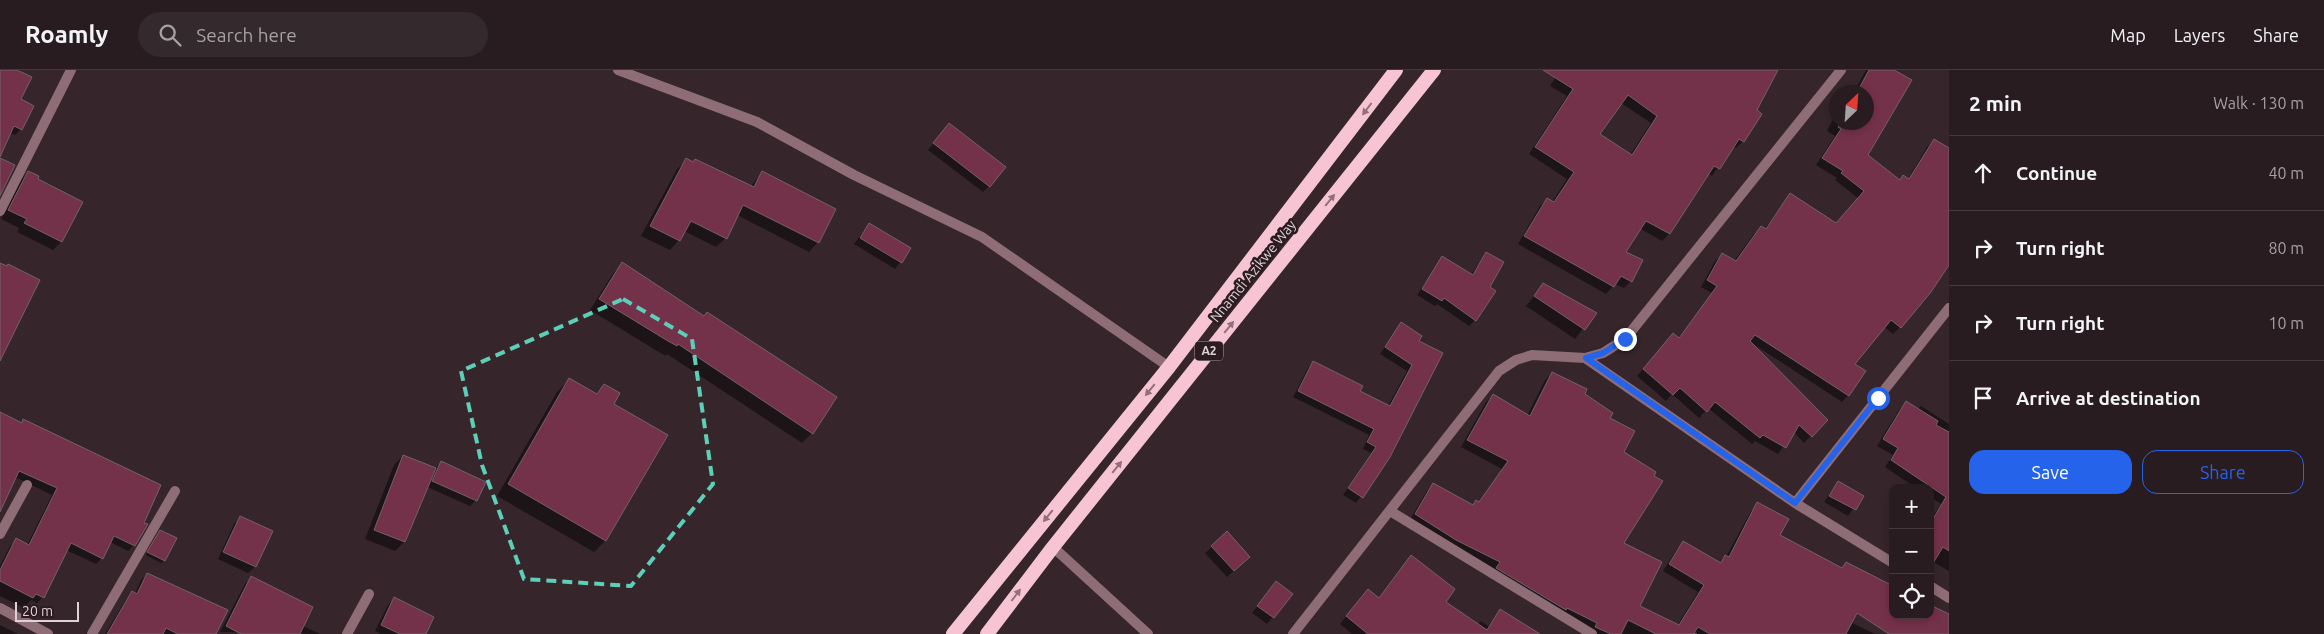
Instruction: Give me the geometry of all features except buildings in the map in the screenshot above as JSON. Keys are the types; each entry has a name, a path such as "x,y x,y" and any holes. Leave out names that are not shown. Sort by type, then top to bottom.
{"highway":[{"name":"Nnamdi Azikwe Way","path":"953,634 1169,367 1396,70"},
{"name":"Nnamdi Azikwe Way","path":"987,634 1053,547 1434,70"}],"street":[{"path":"0,210 71,70"},
{"path":"618,70 757,122 854,175 982,237 1169,367"},
{"path":"1293,634 1499,371 1516,360 1532,355 1586,358 1603,353 1625,339 1840,70"},
{"path":"1795,503 1949,308"},
{"path":"1586,358 1795,503 1889,561"},
{"path":"0,534 27,485"},
{"path":"92,634 175,491"},
{"path":"1390,512 1592,634"},
{"path":"1053,547 1148,634"},
{"path":"1934,589 1949,598"},
{"path":"347,634 369,594"},
{"path":"0,608 48,634"}],"highlighted area":[{"path":"623,299 692,339 713,484 631,586 524,579 482,465 461,371"}],"route":[{"path":"1625,339 1603,353 1586,358 1795,503 1878,398"}]}
